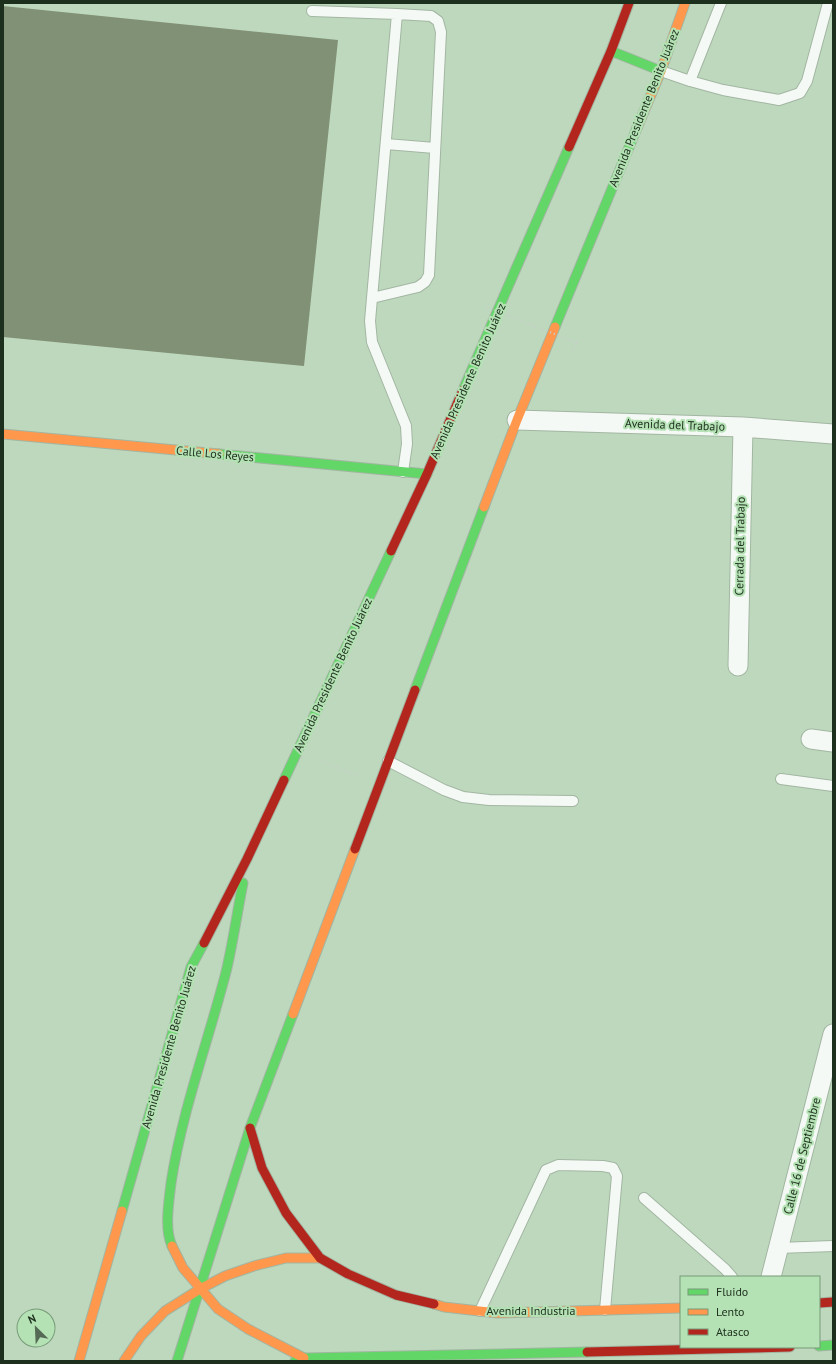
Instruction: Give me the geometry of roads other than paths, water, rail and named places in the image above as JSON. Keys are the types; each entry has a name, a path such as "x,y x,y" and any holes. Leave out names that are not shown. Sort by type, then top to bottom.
{"main road":[{"name":"Avenida Presidente Benito Juárez","path":"79,1361 191,967 247,859 427,474 611,51 629,3"},
{"name":"Avenida Presidente Benito Juárez","path":"177,1361 250,1128 517,420 661,70 685,3"},
{"path":"611,51 661,70"},
{"name":"Calle Los Reyes","path":"3,434 427,474"},
{"path":"247,859 226,971 189,1100 174,1159 167,1212 170,1241 183,1268 218,1309 248,1329 300,1359 753,1352 783,1348"},
{"path":"250,1128 262,1168 286,1213 320,1258"},
{"path":"124,1361 141,1336 165,1311 200,1289 225,1276 254,1266 286,1258 320,1258"},
{"name":"Avenida Industria","path":"320,1258 348,1274 396,1295 444,1307 497,1313 680,1308"},
{"path":"820,1303 833,1302"},
{"path":"820,1346 833,1345"}],"street":[{"name":"Avenida del Trabajo","path":"517,420 743,427 833,434"},
{"name":"Cerrada del Trabajo","path":"738,666 743,427"},
{"path":"810,739 833,742"},
{"name":"Calle 16 de Septiembre","path":"771,1276 833,1034"}],"lane":[{"path":"690,81 721,3"},
{"path":"661,70 690,81 723,90 779,100 800,93 807,81 828,3"},
{"path":"312,11 431,16 438,21 441,32 429,275 425,282 418,287 372,298"},
{"path":"397,14 370,321 372,342 406,426 407,444 403,472"},
{"path":"386,144 435,148"},
{"path":"388,761 444,790 464,797 489,800 573,801"},
{"path":"781,780 833,786"},
{"path":"480,1311 546,1170 558,1165 603,1166 613,1168 617,1176 605,1310"},
{"path":"644,1198 731,1276"},
{"path":"778,1248 833,1246"}]}
